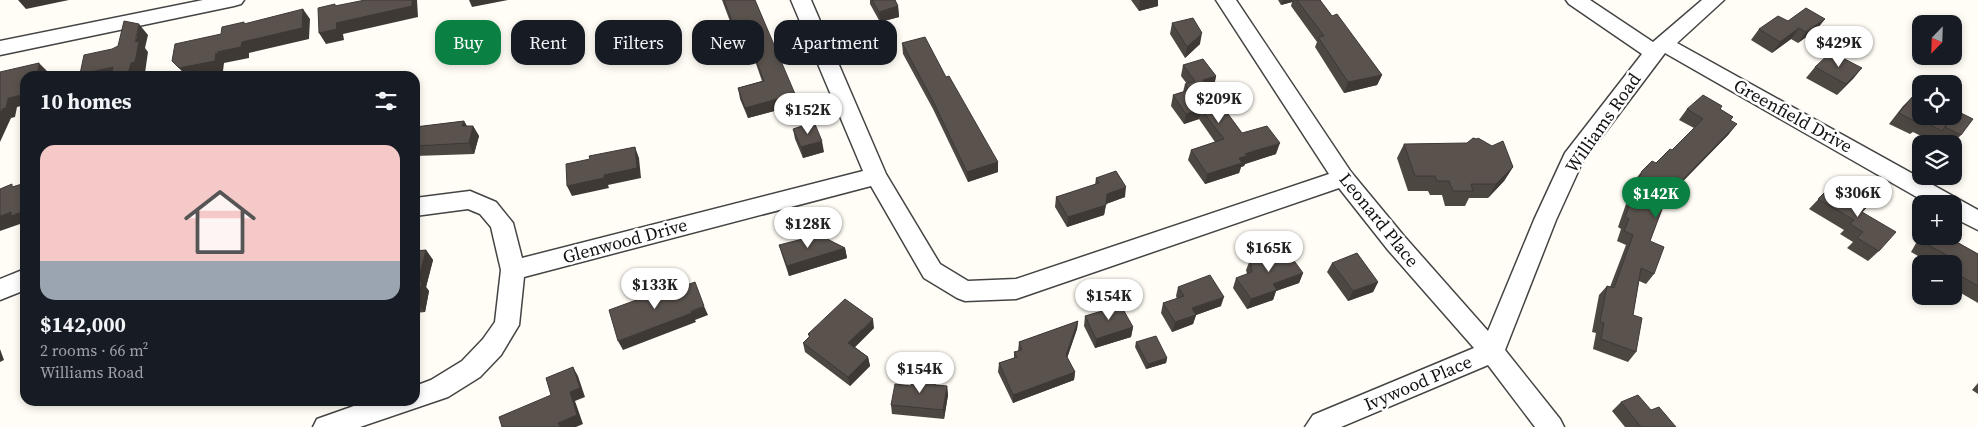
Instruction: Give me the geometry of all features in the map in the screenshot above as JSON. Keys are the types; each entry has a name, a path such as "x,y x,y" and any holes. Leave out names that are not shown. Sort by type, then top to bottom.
{"street":[{"path":"0,48 234,0"},
{"path":"801,0 876,176 932,271 965,291 1016,289 1343,178"},
{"name":"Leonard Place","path":"1226,0 1343,178 1396,243 1492,352 1550,427"},
{"name":"Greenfield Drive","path":"1576,0 1659,48 1931,195"},
{"name":"Williams Road","path":"1492,352 1545,220 1573,159 1659,48 1714,0"},
{"name":"Glenwood Drive","path":"513,270 876,176"},
{"path":"420,206 470,200 488,208 502,223 513,270 507,325 492,347 471,369 438,390 420,395"},
{"path":"1962,212 1978,221"},
{"path":"0,290 20,281"},
{"name":"Ivywood Place","path":"1318,427 1322,423 1492,352"},
{"path":"326,427 388,406"}],"building":[{"path":"365,0 412,0 412,6 336,23 337,29 319,33 318,8"},
{"path":"724,0 755,0 764,20 736,20 732,20"},
{"path":"872,0 895,0 898,6 879,12"},
{"path":"1297,0 1320,0 1332,16 1337,14 1382,75 1348,82 1318,37 1324,36"},
{"path":"1806,8 1825,19 1806,32 1799,28 1780,42 1759,29 1778,16 1788,21"},
{"path":"303,9 302,28 242,42 241,47 216,52 215,61 179,68 172,61 175,44 221,34 222,27 244,22 244,24"},
{"path":"1193,18 1202,33 1187,47 1172,23"},
{"path":"124,21 139,24 135,42 139,41 135,62 131,63 129,71 112,71 113,67 94,71 81,71 84,55 118,46"},
{"path":"764,21 774,45 774,65 783,65 795,94 745,108 738,88 764,81 758,65 764,65"},
{"path":"925,37 946,77 949,76 998,162 967,172 932,99 902,43"},
{"path":"1831,52 1862,68 1846,84 1815,67"},
{"path":"1203,59 1216,76 1203,80 1242,133 1267,126 1280,143 1245,154 1247,156 1239,158 1242,163 1207,174 1191,150 1224,139 1201,109 1186,114 1173,95 1189,90 1185,84 1195,81 1183,65"},
{"path":"39,63 38,71 20,71 20,95 8,98 6,108 2,109 0,113 0,72"},
{"path":"1703,95 1722,106 1720,109 1733,117 1730,120 1737,124 1667,196 1650,241 1664,247 1654,274 1641,268 1633,315 1642,318 1636,352 1601,339 1604,323 1600,322 1607,286 1614,288 1633,235 1624,231 1629,219 1625,217 1642,171 1652,161 1656,163 1670,149 1672,150 1703,119 1687,109"},
{"path":"1912,97 1912,120 1899,113"},
{"path":"1962,114 1973,119 1961,135 1945,127 1946,125 1962,125"},
{"path":"464,121 462,126 473,126 469,143 420,146 420,126"},
{"path":"814,122 822,141 801,147 793,129"},
{"path":"1931,125 1946,125 1942,131"},
{"path":"1473,138 1478,138 1492,146 1503,141 1513,167 1496,184 1471,184 1473,191 1453,191 1449,181 1437,181 1435,176 1415,176 1404,144 1467,143"},
{"path":"635,147 637,168 567,186 566,164 590,159 589,156"},
{"path":"1116,171 1126,187 1107,194 1106,205 1068,217 1056,197 1099,183 1096,178"},
{"path":"12,184 12,187 20,185 20,213 11,216 11,212 0,216 0,189"},
{"path":"1832,185 1868,206 1862,212 1896,232 1879,251 1857,238 1863,232 1850,224 1854,220 1818,199"},
{"path":"826,233 829,240 845,248 787,266 779,245"},
{"path":"1928,245 1962,245 1978,254 1978,286 1962,277 1962,255 1947,255"},
{"path":"1284,247 1303,273 1273,284 1277,290 1251,299 1236,278 1252,272 1250,260"},
{"path":"426,250 420,274 420,251"},
{"path":"1357,253 1378,282 1353,291 1332,263"},
{"path":"1210,275 1224,297 1192,308 1196,315 1175,322 1163,303 1184,296 1178,287"},
{"path":"695,282 704,306 691,311 692,313 618,341 609,310 672,287 673,290"},
{"path":"845,299 873,319 848,343 868,357 848,377 803,343 810,336 808,334"},
{"path":"1119,302 1133,327 1096,339 1085,316 1102,311 1100,308"},
{"path":"1078,321 1066,355 1075,372 1013,395 999,363 1017,357 1014,352 1022,350 1019,342"},
{"path":"1156,336 1167,358 1148,364 1136,342"},
{"path":"573,367 580,388 570,392 577,415 558,423 560,427 502,427 499,417 551,395 546,378"},
{"path":"913,374 930,376 929,380 935,381 935,385 947,386 943,410 891,405 895,384 911,386"},
{"path":"1638,395 1651,410 1659,407 1676,427 1641,427 1621,402"}]}
